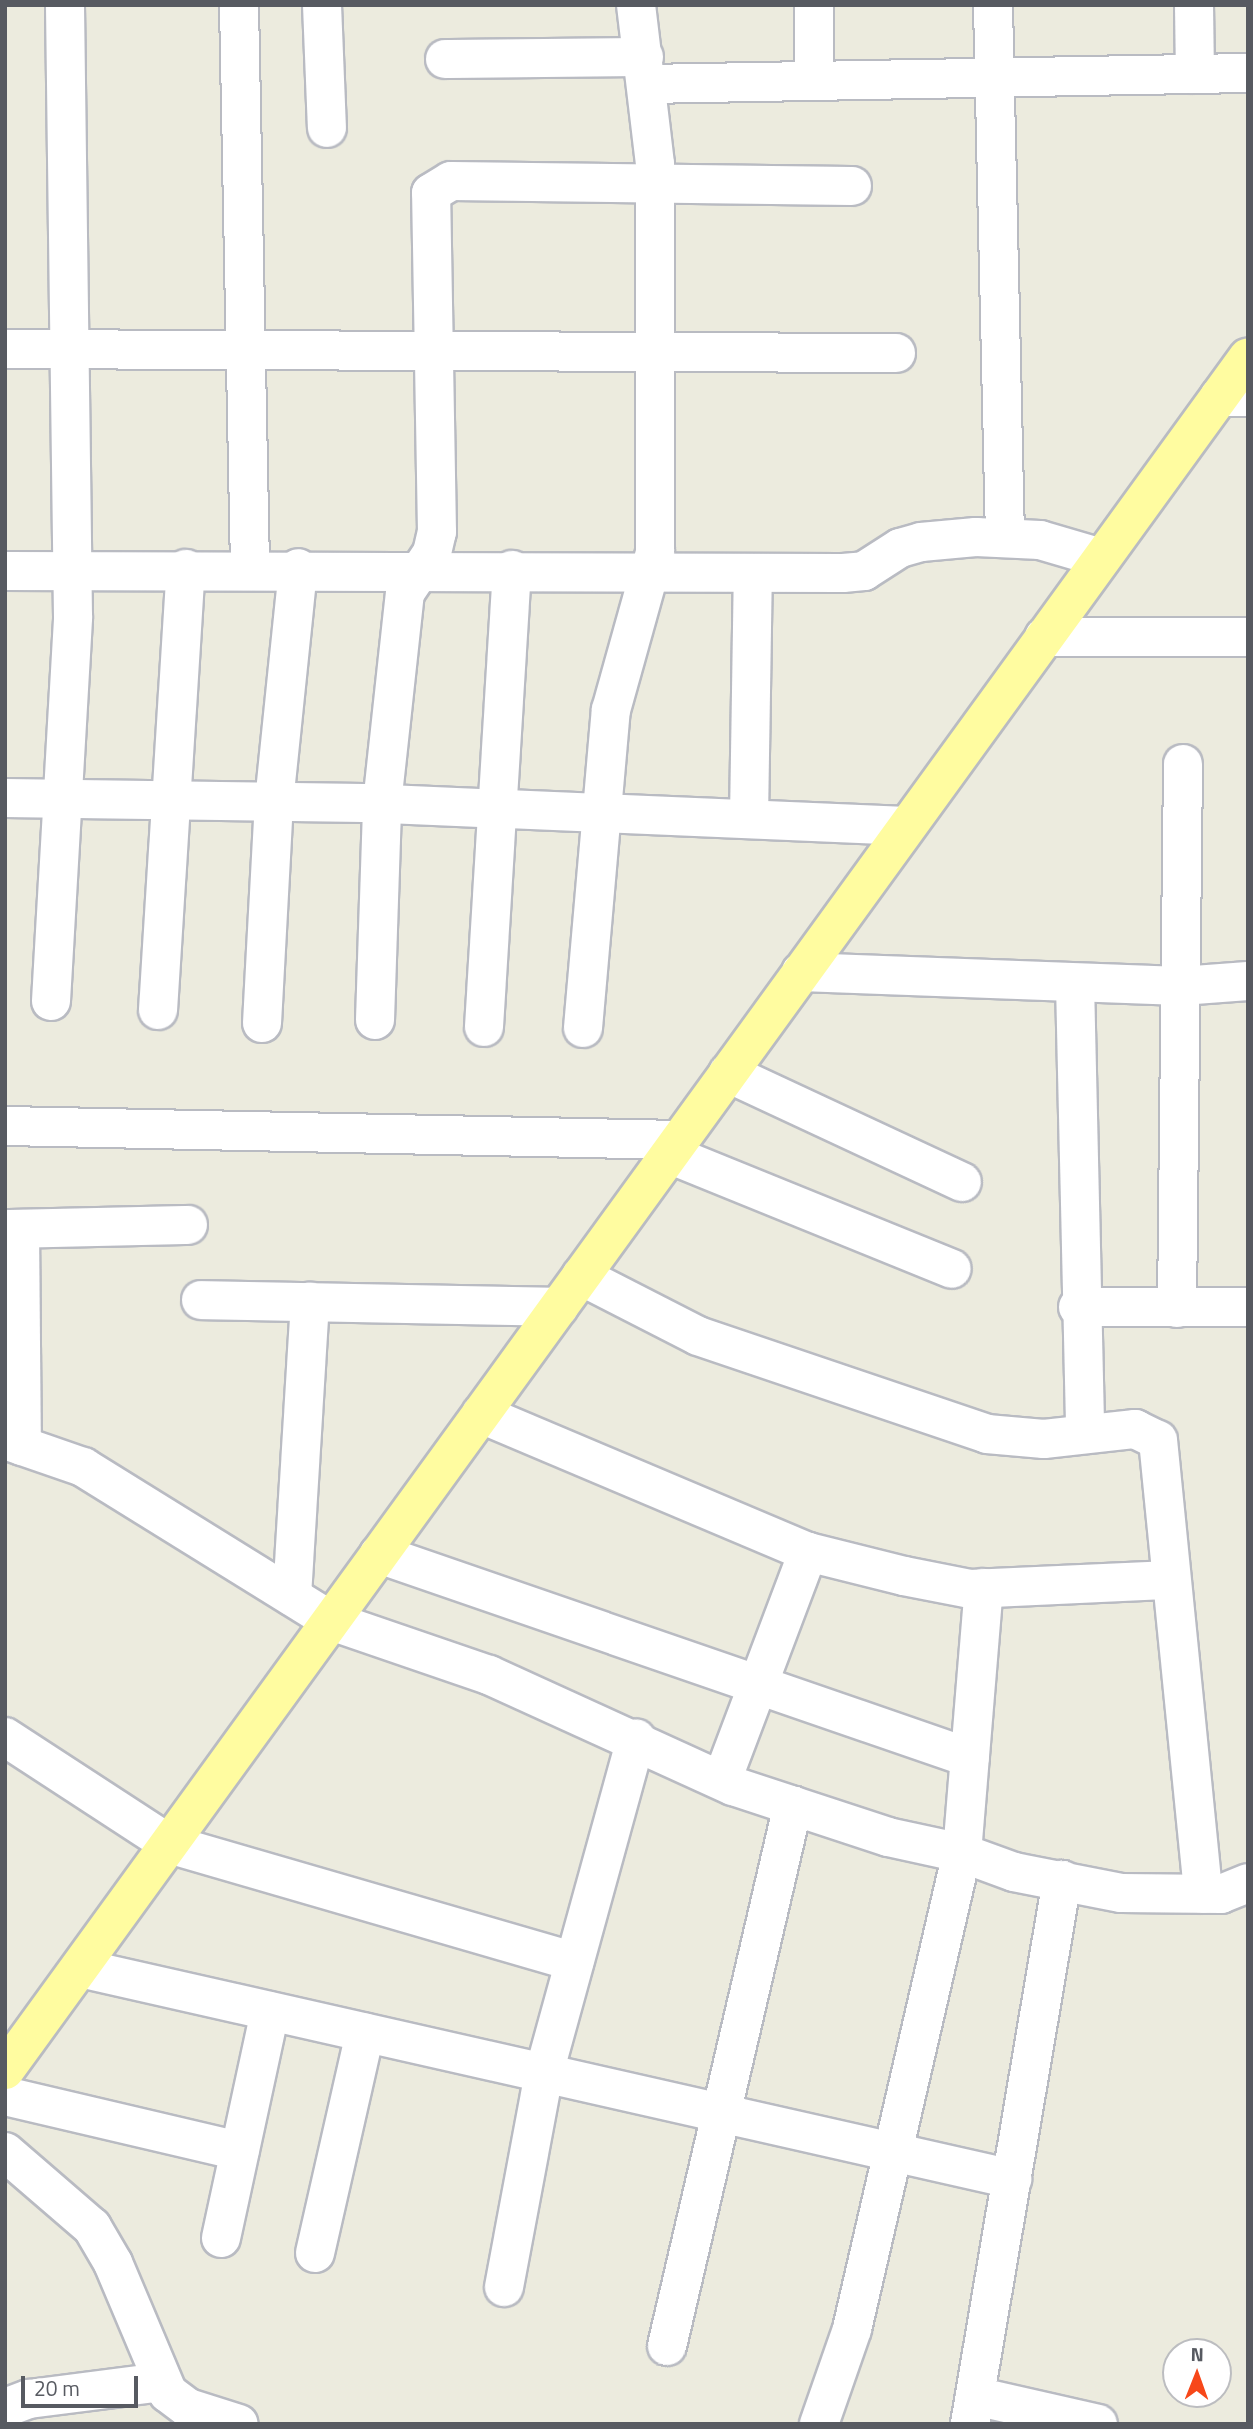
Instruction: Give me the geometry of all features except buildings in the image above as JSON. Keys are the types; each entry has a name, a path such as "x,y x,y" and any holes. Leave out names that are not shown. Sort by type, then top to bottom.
{"main road":[{"path":"5,2070 1101,558 1233,397 1248,357"}],"street":[{"path":"51,1001 66,799 72,570 65,5"},
{"path":"239,5 250,569"},
{"path":"322,5 327,128"},
{"path":"583,1028 615,689 649,574 657,516 655,183 636,5"},
{"path":"814,5 814,81"},
{"path":"993,5 1006,537"},
{"path":"1194,5 1195,74"},
{"path":"445,59 814,81 1248,73"},
{"path":"375,1020 382,804 405,593 422,568 437,532 431,193 438,185 655,183 852,186"},
{"path":"5,349 244,347 896,353"},
{"path":"5,571 422,568 753,574 864,570 900,548 922,542 1006,537 1040,540 1101,558"},
{"path":"262,1024 274,802 298,568"},
{"path":"158,1010 174,801 186,569"},
{"path":"484,1027 495,808 512,570"},
{"path":"749,819 753,574"},
{"path":"1044,637 1248,637"},
{"path":"1177,1308 1183,764"},
{"path":"5,798 382,804 908,826"},
{"path":"801,972 1181,986 1248,981"},
{"path":"1075,983 1078,1307 1085,1434"},
{"path":"728,1073 962,1182"},
{"path":"5,1126 675,1147 952,1269"},
{"path":"188,1225 13,1229 14,1443 82,1467 331,1621 489,1675 636,1738 722,1780 888,1837 962,1853 1014,1872 1121,1893 1222,1894 1248,1883"},
{"path":"582,1276 698,1336 987,1434 1012,1439 1135,1429 1158,1440 1203,1894"},
{"path":"201,1300 559,1307"},
{"path":"292,1596 310,1302"},
{"path":"1078,1307 1248,1307"},
{"path":"481,1414 808,1552 984,1588 1171,1580"},
{"path":"722,1780 760,1688 808,1552"},
{"path":"379,1554 760,1688 970,1758"},
{"path":"819,2424 852,2329 962,1853 984,1588"},
{"path":"5,1737 169,1844 574,1962"},
{"path":"504,2287 544,2073 636,1738"},
{"path":"667,2346 718,2113 793,1805"},
{"path":"1062,1881 973,2410 1098,2424"},
{"path":"80,1968 1012,2179"},
{"path":"221,2238 270,2011"},
{"path":"315,2253 365,2033"},
{"path":"5,2096 240,2151"},
{"path":"5,2152 92,2227 113,2263 161,2382 188,2407 239,2424"},
{"path":"5,2408 29,2399 161,2382"}]}
